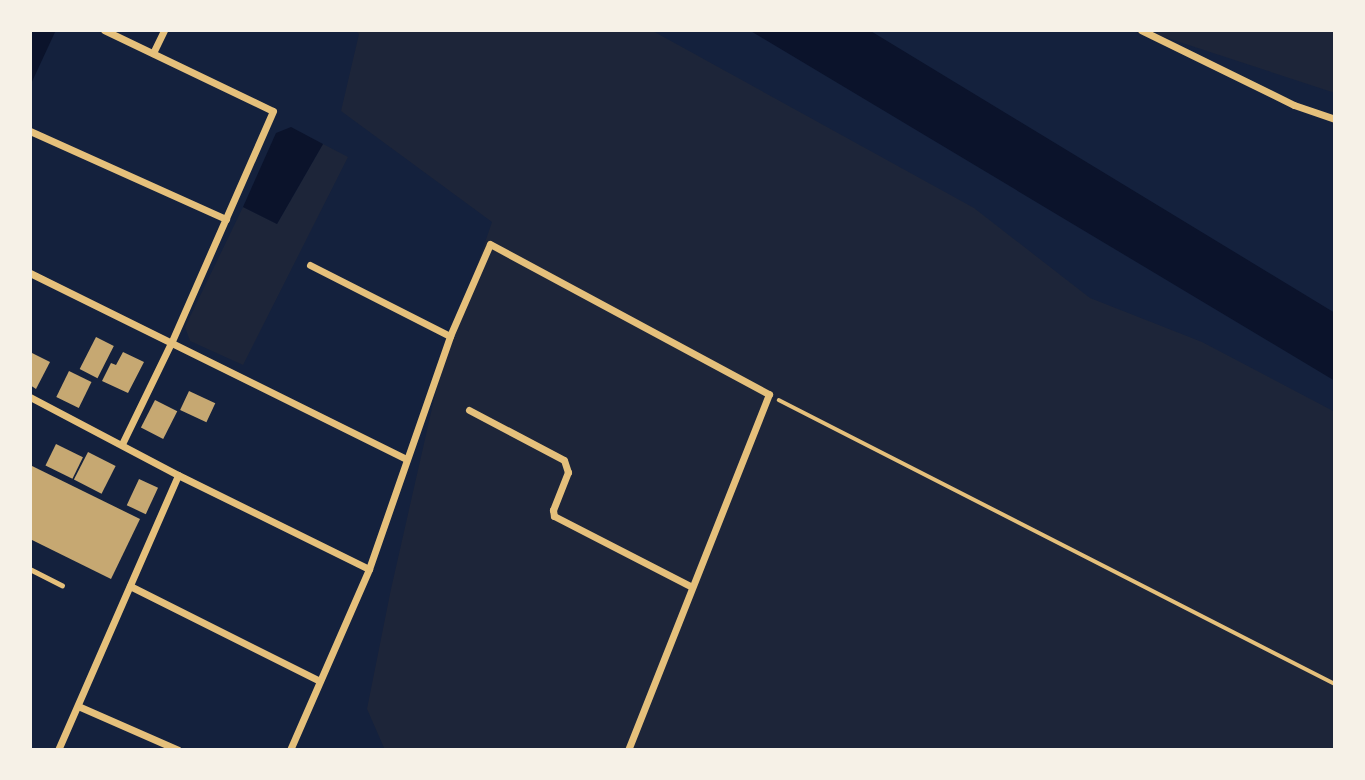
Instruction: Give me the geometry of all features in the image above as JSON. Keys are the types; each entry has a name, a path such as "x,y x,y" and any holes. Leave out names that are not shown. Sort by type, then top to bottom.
{"street":[{"path":"104,30 273,111 171,343 122,444"},
{"path":"153,53 163,30"},
{"path":"1141,30 1294,105 1335,119"},
{"path":"30,131 226,219"},
{"path":"289,750 369,569 450,335 490,244 769,394 628,750"},
{"path":"310,265 450,335"},
{"path":"30,273 407,458"},
{"path":"30,397 178,475 369,569"},
{"path":"469,410 564,460 568,471 553,510 554,516 692,587"},
{"path":"58,750 178,475"},
{"path":"130,586 320,681"},
{"path":"78,706 178,750"}],"lane":[{"path":"30,569 62,585"}],"path":[{"path":"769,394 1335,684"}],"shaded area":[{"path":"30,30 56,30 30,86"},
{"path":"355,30 651,30 974,208 1090,298 1202,342 1335,412 1335,750 385,750 367,709 391,589 440,373 492,222 341,111 359,34"},
{"path":"749,30 869,30 1335,313 1335,381"},
{"path":"1158,30 1335,30 1335,93 1158,35"},
{"path":"291,127 323,144 277,224 243,207 276,133"},
{"path":"323,144 348,157 243,365 190,341 185,327 243,207 277,224"}],"building":[{"path":"96,337 114,346 97,378 80,369"},
{"path":"30,352 50,362 36,389 30,385"},
{"path":"123,352 144,362 128,393 102,381 111,363 116,365"},
{"path":"69,371 91,382 79,408 56,397"},
{"path":"189,391 215,403 206,422 180,410"},
{"path":"155,400 177,411 163,439 141,428"},
{"path":"56,444 83,457 72,479 45,466"},
{"path":"88,452 116,466 102,494 74,480"},
{"path":"30,465 140,519 111,579 30,539"},
{"path":"139,479 158,488 146,514 127,505"}]}
